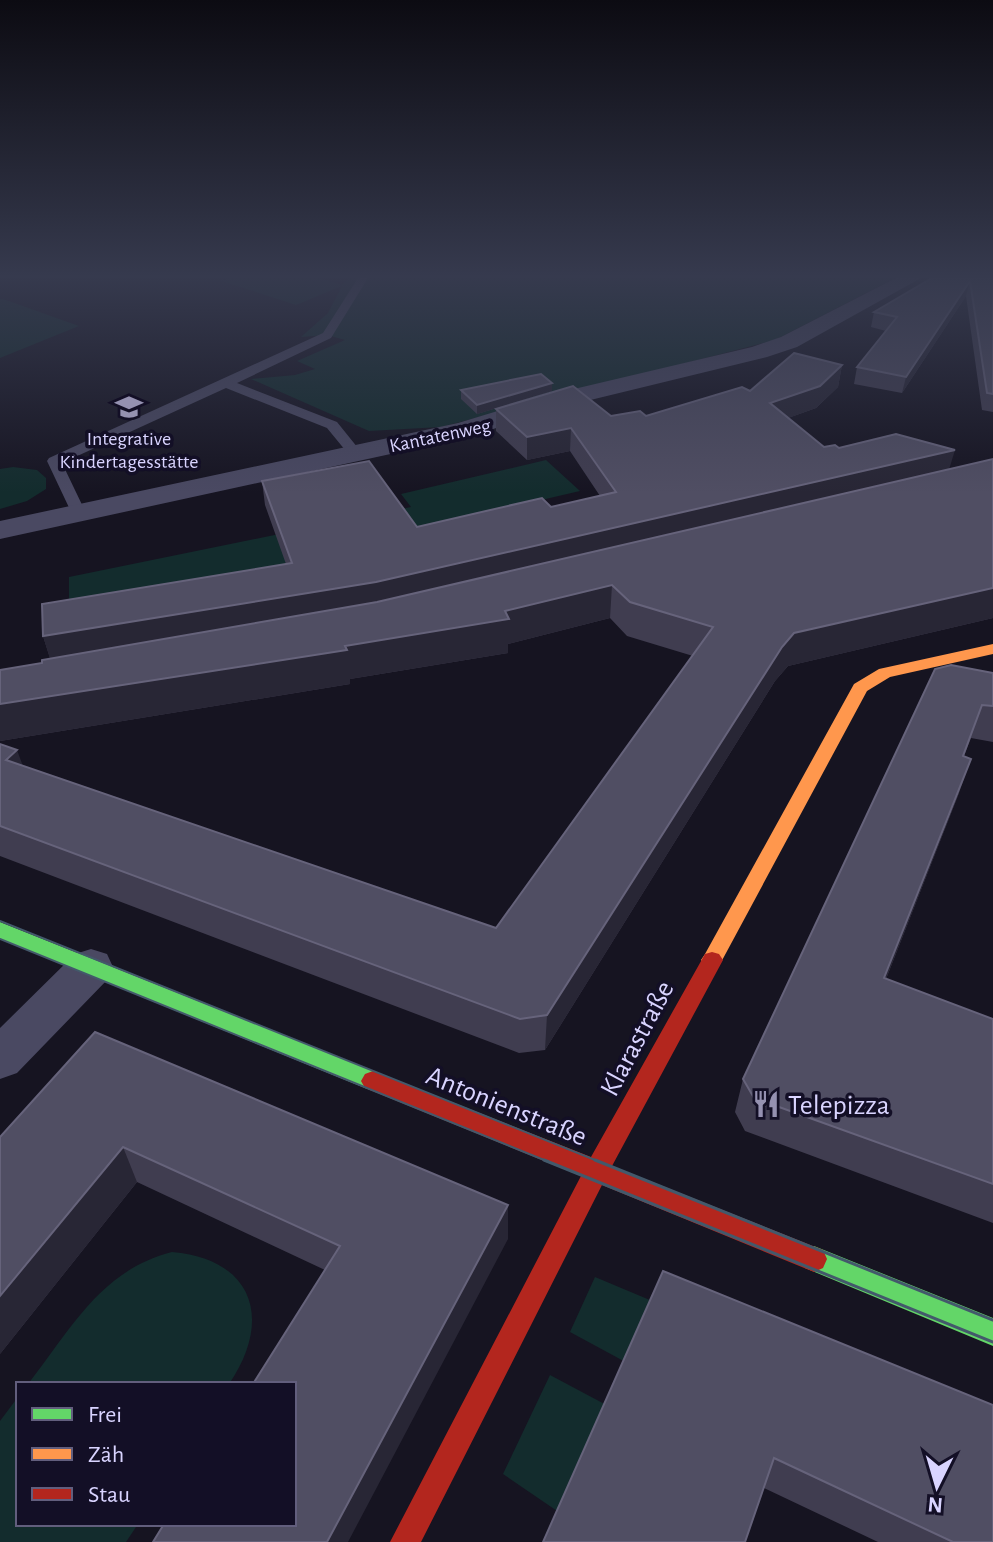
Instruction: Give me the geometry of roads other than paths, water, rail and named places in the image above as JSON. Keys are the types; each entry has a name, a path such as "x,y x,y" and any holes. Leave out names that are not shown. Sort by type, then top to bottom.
{"street":[{"name":"Kantatenweg","path":"0,530 501,421 566,398 765,350"},
{"name":"Klarastraße","path":"405,1542 596,1172 860,688 885,673 993,649"},
{"name":"Antonienstraße","path":"0,930 993,1332"},
{"path":"0,1059 91,967"}],"lane":[{"path":"78,513 54,461 296,350"},
{"path":"226,383 332,425 355,453"}],"tram line":[{"path":"0,921 600,1162"},
{"path":"0,939 549,1162"},
{"path":"544,1160 993,1342"},
{"path":"595,1160 993,1320"}],"place":[{"name":"Integrative Kindertagesstätte","path":"129,407"},
{"name":"Telepizza","path":"766,1104"}]}
